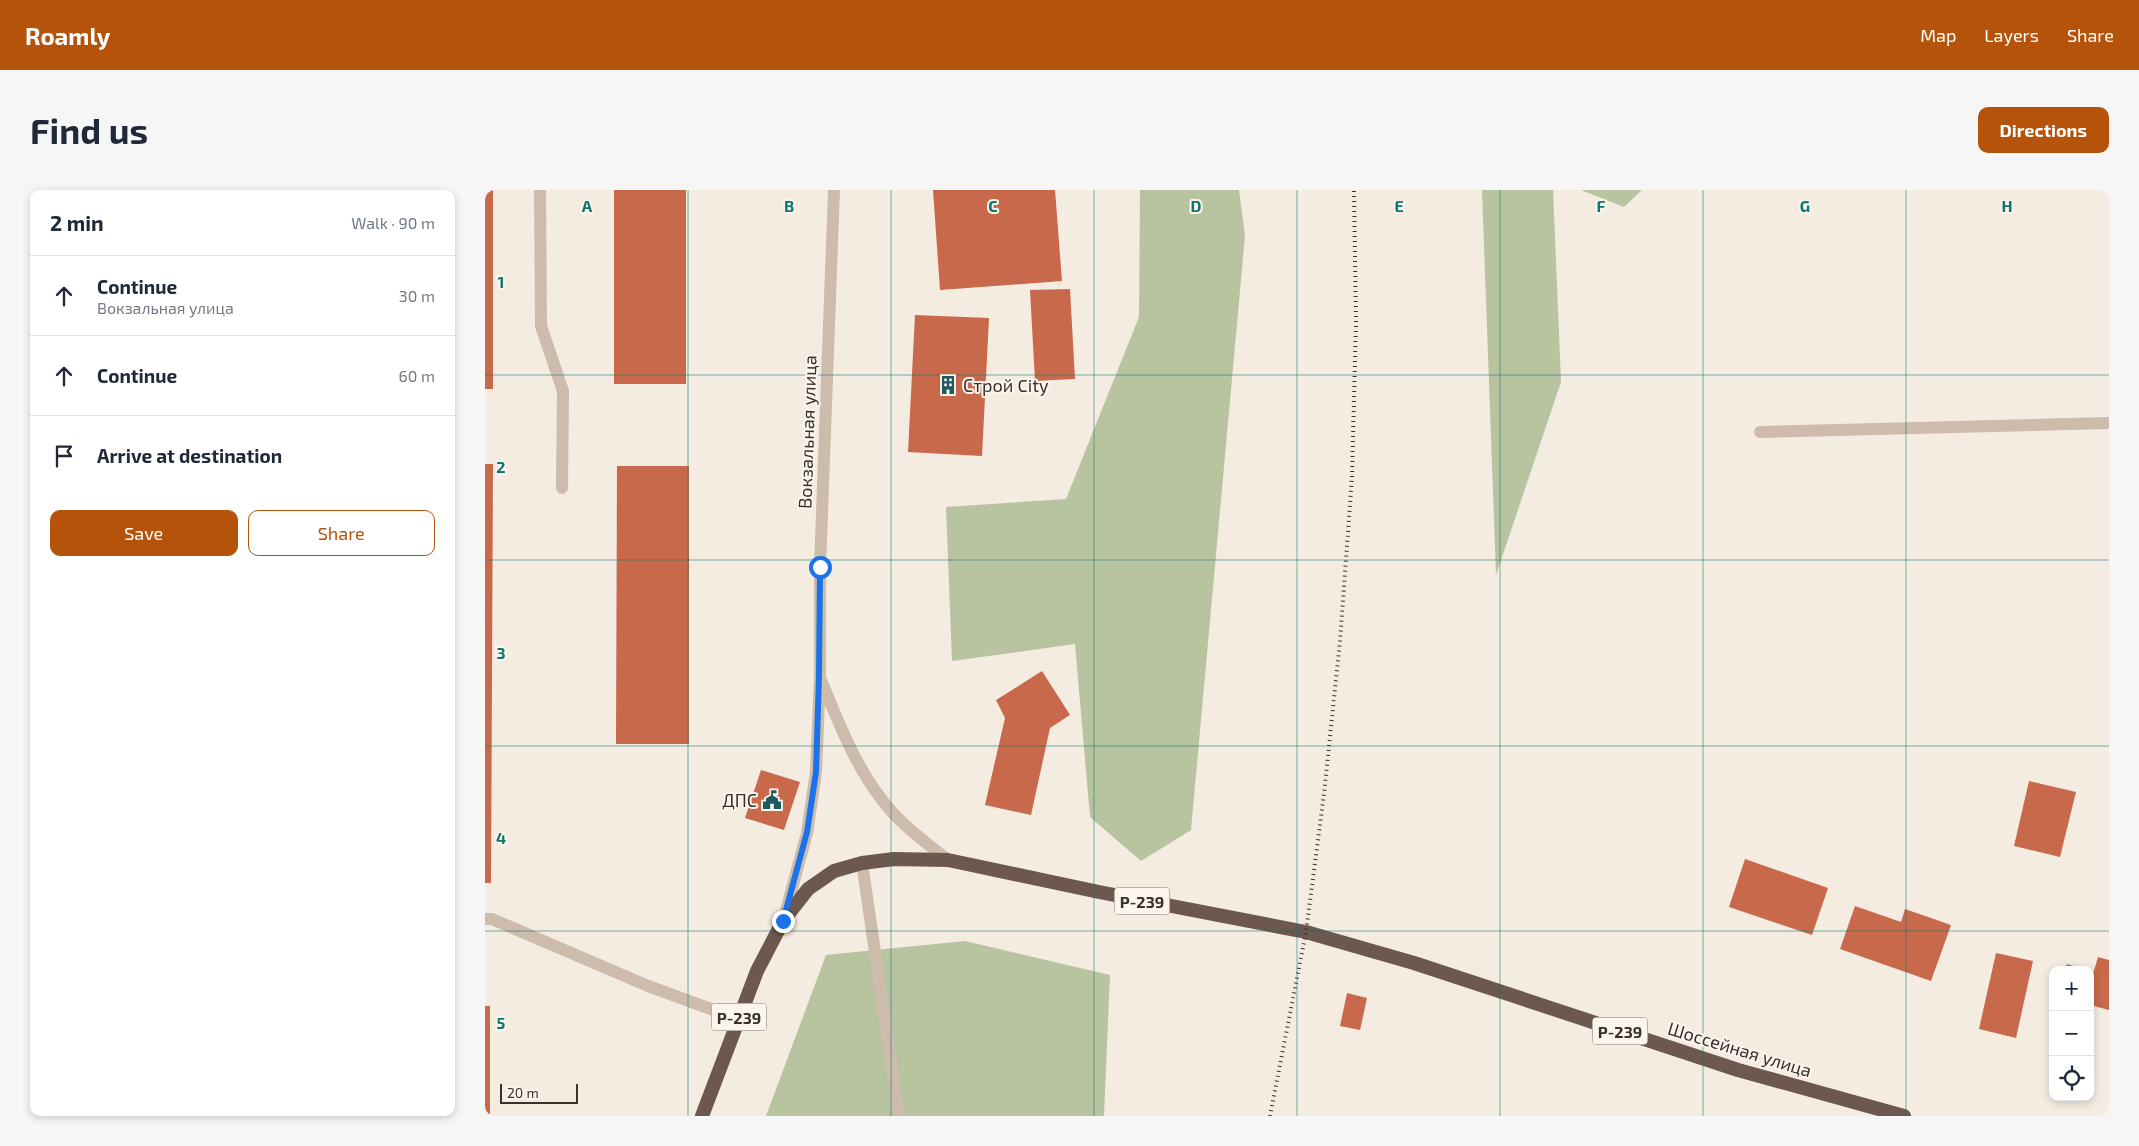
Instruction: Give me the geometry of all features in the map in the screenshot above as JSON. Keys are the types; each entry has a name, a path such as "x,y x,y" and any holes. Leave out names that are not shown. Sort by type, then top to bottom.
{"highway":[{"name":"Р-239","path":"702,1116 757,971 783,921 808,888 835,871 862,863 894,859 948,860"},
{"name":"Шоссейная улица","path":"948,860 1099,892 1306,932 1414,963 1737,1070 1904,1116"}],"street":[{"path":"540,190 541,326 563,391 562,488"},
{"name":"Вокзальная улица","path":"783,921 807,832 816,772 820,567 834,190"},
{"path":"1760,432 2109,423"},
{"path":"819,676 863,774 892,812 948,860"},
{"path":"862,863 899,1116"},
{"path":"485,919 492,919 648,986 738,1019"}],"green space":[{"path":"1140,190 1239,190 1245,236 1191,830 1141,861 1090,817 1075,644 952,661 946,507 1066,499 1139,317"},
{"path":"1482,190 1553,190 1561,382 1496,575"},
{"path":"1581,190 1642,190 1624,207"},
{"path":"965,941 1110,975 1104,1116 766,1116 826,955"}],"building":[{"path":"485,190 493,190 493,389 485,389"},
{"path":"614,190 686,190 686,384 614,384"},
{"path":"933,190 1055,190 1062,281 940,290"},
{"path":"1070,289 1075,379 1035,381 1030,290"},
{"name":"Строй City","path":"915,315 989,318 982,456 908,452"},
{"path":"485,464 493,464 491,883 485,883"},
{"path":"617,466 689,466 689,744 616,744"},
{"path":"1042,671 1070,715 1050,728 1031,815 985,805 1005,718 996,700"},
{"name":"ДПС","path":"761,770 800,782 784,830 745,818"},
{"path":"2029,781 2076,792 2060,857 2014,846"},
{"path":"1745,859 1828,888 1812,935 1729,907"},
{"path":"1855,906 1901,922 1905,909 1951,925 1931,981 1840,949"},
{"path":"1996,953 2033,961 2016,1038 1979,1029"},
{"path":"2098,957 2109,960 2109,1010 2094,1006 2094,970"},
{"path":"1347,993 1367,998 1360,1030 1340,1026"},
{"path":"485,1006 490,1006 490,1116 485,1116"}],"railway":[{"path":"1270,1116 1306,932 1324,794 1340,641 1352,477 1356,322 1354,190"}],"place":[{"name":"Строй City","path":"948,385"},
{"name":"ДПС","path":"772,800"}],"route":[{"path":"783,921 807,832 816,772 820,567"}]}
